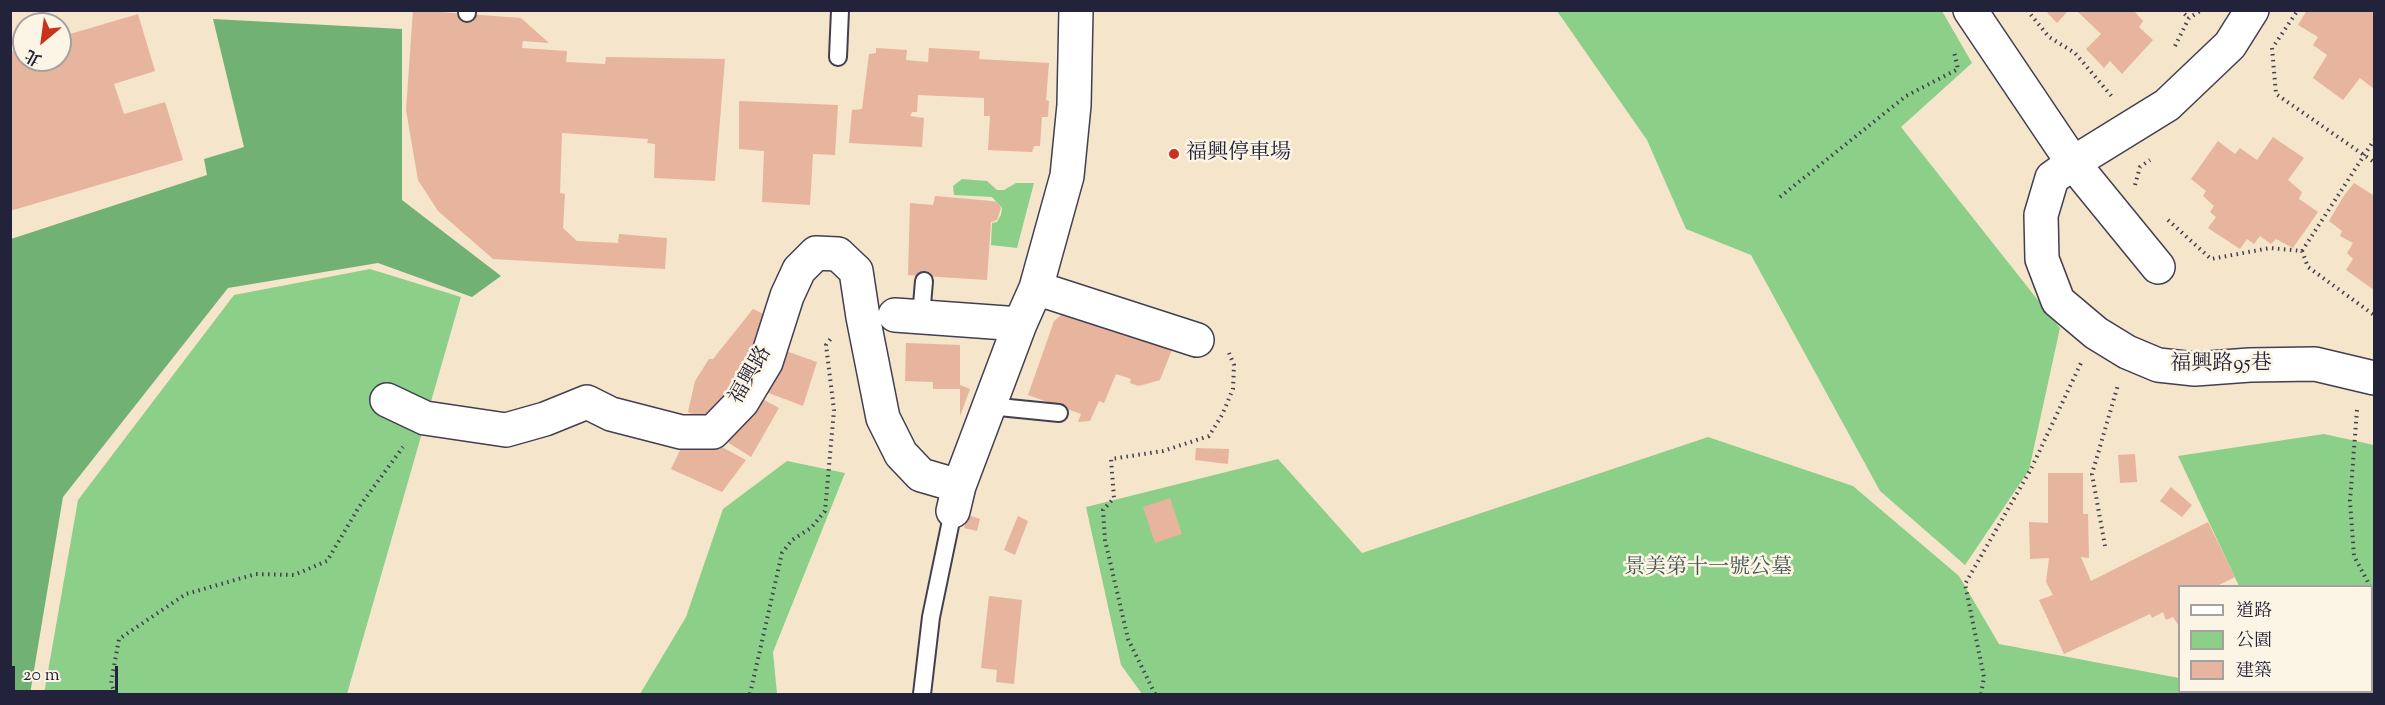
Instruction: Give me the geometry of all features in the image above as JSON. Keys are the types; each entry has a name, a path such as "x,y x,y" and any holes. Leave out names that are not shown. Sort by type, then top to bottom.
{"street":[{"path":"1970,10 2073,163 2158,267"},
{"name":"福興路95巷","path":"2252,10 2230,45 2167,105 2052,178 2041,215 2043,259 2058,301 2096,333 2127,352 2158,365 2195,369 2315,364 2368,376"},
{"path":"956,499 1020,324 1036,288 1067,176 1074,105 1070,11"},
{"name":"福興路","path":"387,400 424,418 506,430 545,419 587,402 610,414 681,432 713,432 742,402 766,362 787,296 799,270 816,253 838,254 856,271 893,317 883,418 901,454 921,475 956,499"},
{"path":"1036,288 1197,340"},
{"path":"893,317 1020,324"}],"lane":[{"path":"838,57 840,10"},
{"path":"893,317 924,281"},
{"path":"989,406 1059,413"},
{"path":"922,694 931,617 956,499"}],"path":[{"path":"2027,10 2049,37 2074,52 2114,99 2124,97"},
{"path":"2180,10 2189,18"},
{"path":"2174,50 2189,18 2202,10"},
{"path":"2263,55 2272,48 2298,10"},
{"path":"2272,48 2276,94 2374,162"},
{"path":"1780,197 1906,96 1958,69 1953,49"},
{"path":"2302,250 2374,140"},
{"path":"2134,189 2140,167 2158,154"},
{"path":"2160,212 2211,259 2270,248 2302,250"},
{"path":"2302,250 2308,267 2374,315"},
{"path":"750,694 782,553 792,540 811,528 825,512 834,410 826,345 836,330 893,317"},
{"path":"1981,694 1984,677 1965,584 2031,469 2096,333"},
{"path":"1155,694 1128,639 1105,540 1104,510 1114,498 1112,459 1163,451 1209,436 1222,415 1233,389 1234,365 1227,350 1210,339 1197,340"},
{"path":"2105,546 2092,474 2127,352"},
{"path":"2368,376 2350,501 2354,556 2369,585"},
{"path":"115,694 111,683 119,639 186,594 256,574 294,575 327,561 359,507 424,418"}],"green space":[{"path":"1557,11 1942,11 1972,63 1901,127 2060,328 2029,470 1965,565 1880,491 1751,255 1686,229 1647,140"},
{"path":"213,19 402,29 402,200 501,276 472,297 378,263 228,288 63,497 30,694 11,694 11,239 207,175 204,159 244,147"},
{"path":"962,179 987,181 997,190 1004,190 1016,183 1034,183 1017,248 991,245 992,223 997,222 1002,208 992,197 954,195 953,186"},
{"path":"370,269 461,297 347,694 44,694 78,500 234,295"},
{"path":"2324,434 2374,445 2374,694 2332,693 2373,693 2373,585 2239,585 2178,456"},
{"name":"景美第十一號公墓","path":"1708,437 1853,486 1959,576 1999,644 2178,678 2178,693 2254,694 1142,694 1121,665 1086,507 1278,459 1362,553"},
{"path":"787,461 845,473 773,652 777,694 640,694 686,617 723,509"}],"building":[{"path":"413,10 521,18 549,43 523,41 522,48 567,51 566,62 605,64 606,57 725,59 715,181 654,178 655,144 647,143 648,139 562,133 560,193 565,194 563,228 577,241 618,243 619,234 667,238 665,269 493,259 438,211 418,180 406,110"},
{"path":"2045,10 2069,10 2057,23"},
{"path":"2076,10 2136,10 2135,12 2143,21 2139,27 2153,40 2122,74 2110,61 2104,68 2086,49 2101,34"},
{"path":"2307,10 2374,10 2374,89 2360,78 2343,100 2313,78 2327,55 2313,45 2318,37 2298,25"},
{"path":"138,14 155,71 114,84 124,114 165,102 183,160 10,211 10,52 12,51 12,72 72,72 72,33"},
{"path":"876,48 907,50 906,60 928,62 929,48 980,51 979,59 1049,63 1046,100 1049,101 1048,117 1042,117 1040,146 1034,146 1032,152 988,150 990,116 984,116 984,98 918,95 917,112 912,112 910,116 924,118 922,147 849,143 852,110 862,109 869,54 876,53"},
{"path":"739,101 838,105 835,155 813,154 810,205 762,202 764,151 739,149"},
{"path":"2273,137 2304,158 2288,180 2302,192 2299,199 2318,212 2293,248 2276,239 2271,244 2260,236 2254,244 2247,239 2240,249 2208,228 2216,217 2210,212 2214,206 2203,196 2206,191 2191,179 2218,141 2235,154 2240,148 2257,160"},
{"path":"2354,183 2373,195 2374,192 2374,290 2346,270 2353,259 2347,253 2353,243 2340,236 2342,231 2329,221"},
{"path":"935,196 992,201 997,202 1001,208 997,220 991,222 987,280 908,275 910,203 933,205"},
{"path":"753,309 772,318 734,398 709,423 688,412 695,381 709,359 713,359"},
{"path":"1064,313 1173,347 1160,380 1139,386 1130,383 1131,379 1116,374 1104,403 1099,401 1090,421 1078,422 1081,414 1028,395 1054,321"},
{"path":"906,343 960,345 960,385 970,389 960,416 960,389 933,389 933,382 905,381"},
{"path":"780,349 817,362 803,406 766,392"},
{"path":"755,395 779,408 751,457 721,438"},
{"path":"684,442 720,446 746,460 722,492 671,469"},
{"path":"1196,448 1229,449 1228,464 1195,460"},
{"path":"2135,454 2137,482 2120,483 2118,455"},
{"path":"2048,473 2083,473 2083,514 2088,514 2089,558 2081,557 2091,581 2208,522 2235,577 2219,585 2178,585 2178,625 2173,617 2166,620 2163,612 2152,618 2150,614 2064,654 2039,600 2053,595 2046,582 2049,558 2030,559 2029,522 2048,523"},
{"path":"2171,487 2192,505 2182,517 2160,501"},
{"path":"1170,498 1182,534 1155,543 1143,507"},
{"path":"968,515 980,519 977,531 964,528"},
{"path":"1018,516 1028,521 1015,555 1004,550"},
{"path":"989,596 1022,600 1014,684 996,682 997,670 981,668"}],"place":[{"name":"福興停車場","path":"1174,154"}]}
